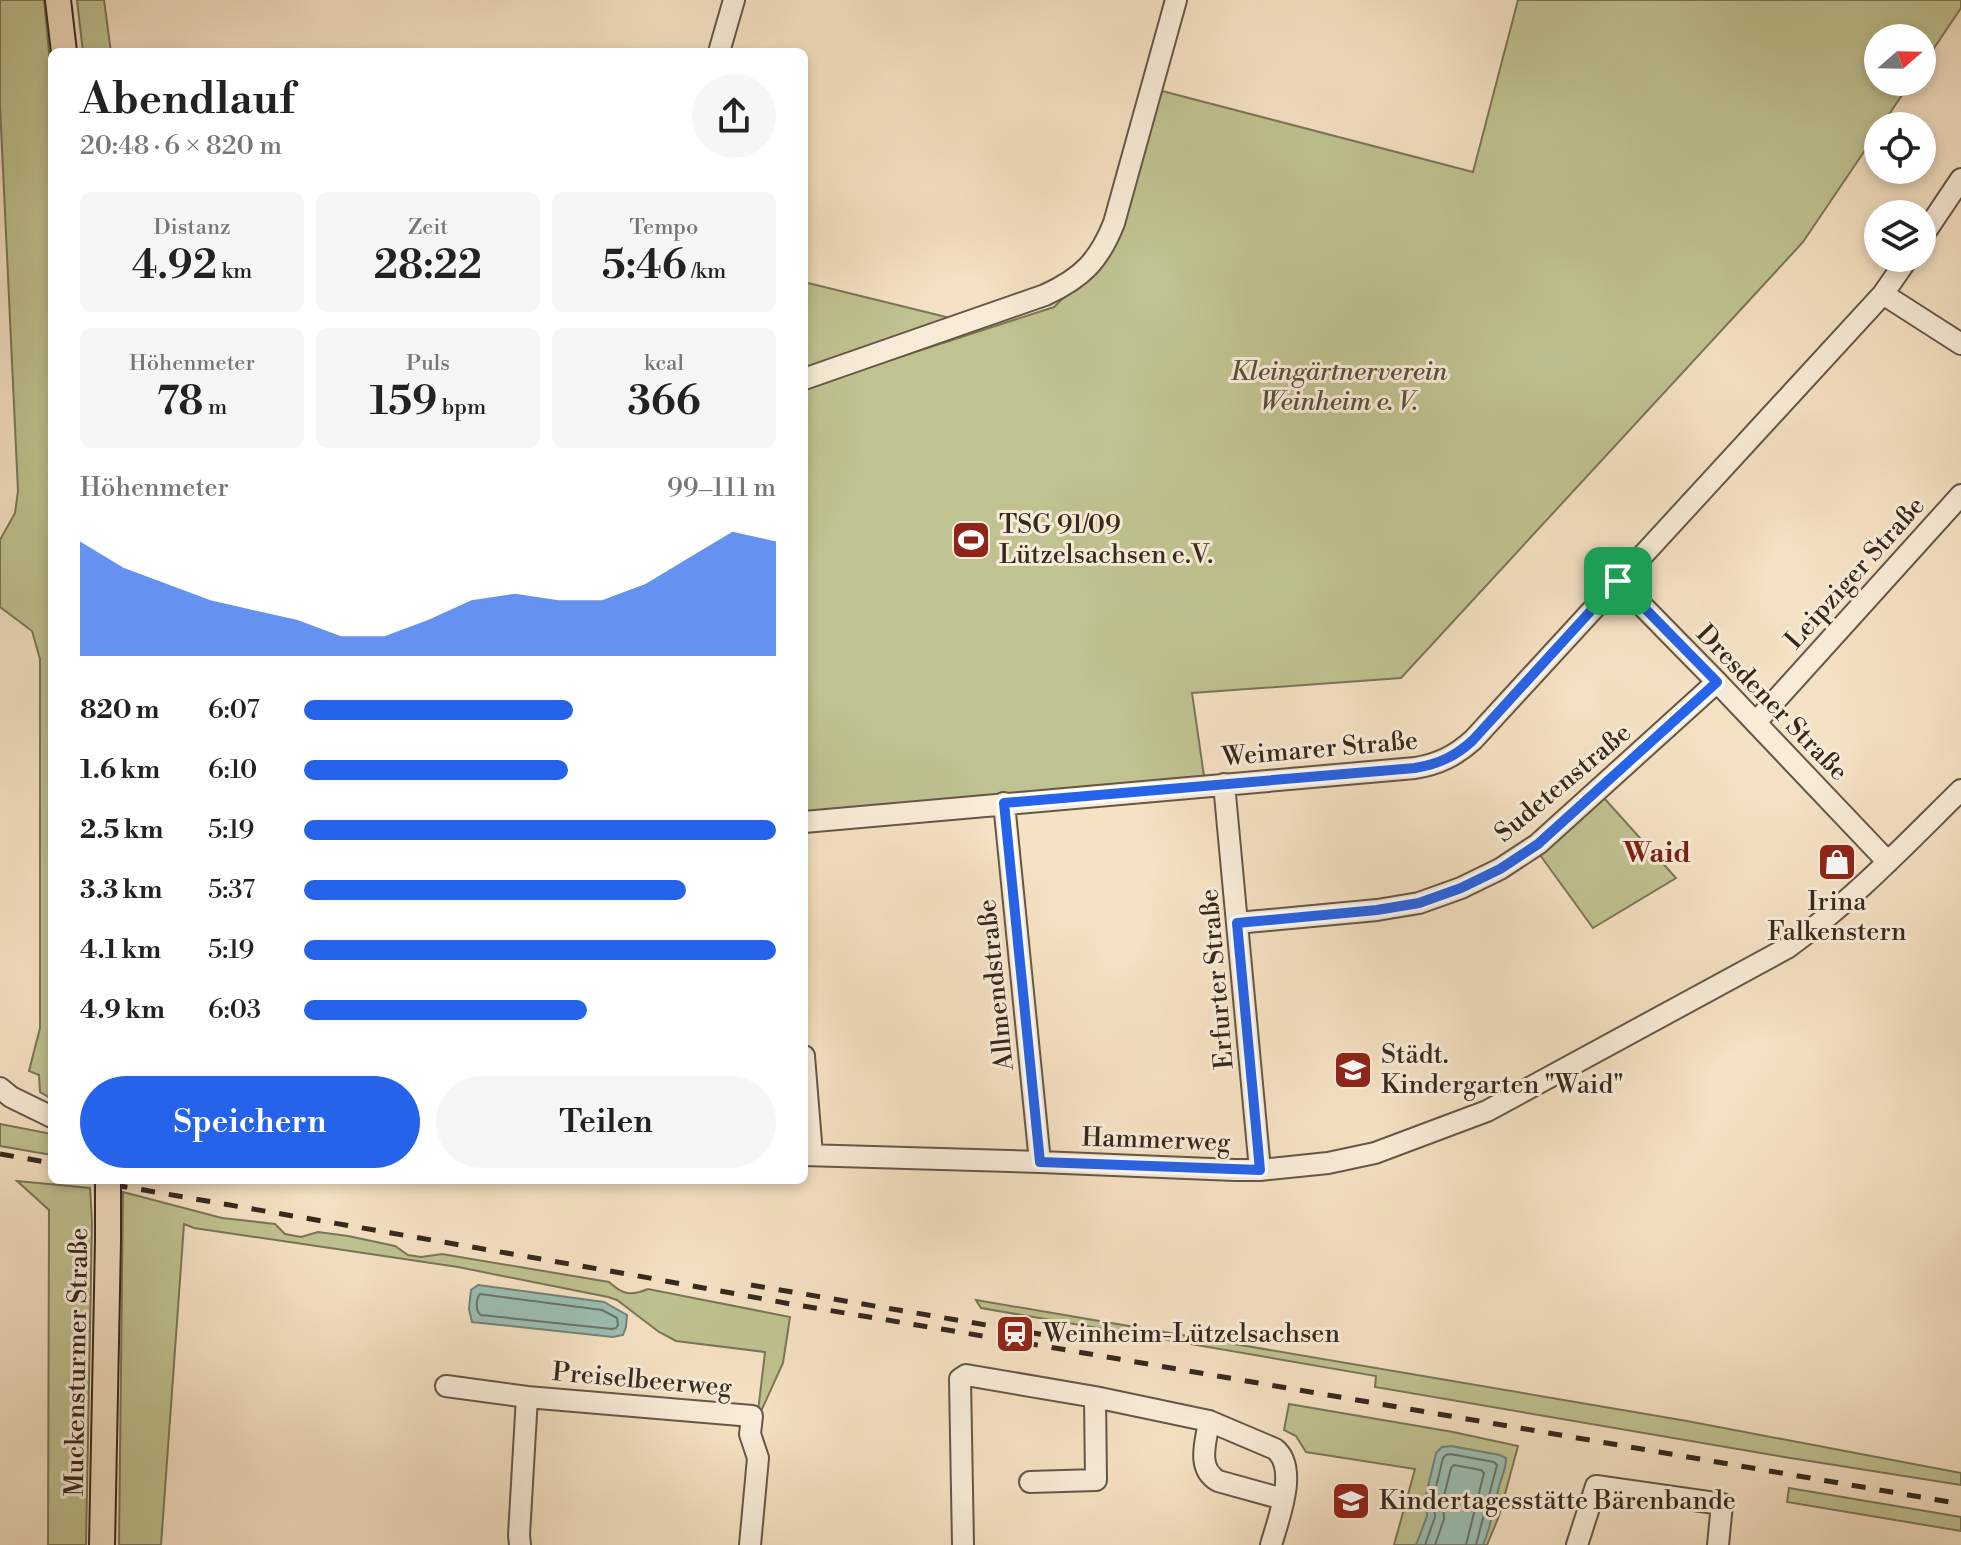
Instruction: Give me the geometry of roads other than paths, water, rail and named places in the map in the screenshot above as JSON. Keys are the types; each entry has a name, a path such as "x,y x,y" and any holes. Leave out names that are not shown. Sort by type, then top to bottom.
{"main road":[{"path":"58,0 64,48"},
{"name":"Muckensturmer Straße","path":"102,1545 108,1184"}],"street":[{"path":"720,48 734,0"},
{"path":"808,378 1045,295 1065,286 1090,266 1106,243 1114,223 1176,0"},
{"path":"1936,216 1961,179"},
{"name":"Weimarer Straße","path":"808,822 1415,768 1445,760 1473,740 1883,294 1898,272"},
{"path":"1883,294 1961,344"},
{"name":"Leipziger Straße","path":"1756,722 1961,495"},
{"name":"Dresdener Straße","path":"1618,581 1888,862"},
{"name":"Sudetenstraße","path":"1237,923 1419,903 1461,888 1500,869 1538,844 1717,682"},
{"name":"Erfurter Straße","path":"1224,784 1260,1170"},
{"name":"Hammerweg","path":"808,1155 1260,1170 1328,1163 1375,1153 1487,1111 1787,948 1820,924 1961,790"},
{"name":"Allmendstraße","path":"1004,803 1040,1162"},
{"path":"0,1088 11,1097 48,1115"},
{"path":"963,1545 960,1379 966,1375 1209,1421 1280,1453 1287,1475 1271,1545"},
{"name":"Preiselbeerweg","path":"446,1386 527,1397 752,1416 750,1434 758,1458 750,1545"},
{"name":"Preiselbeerweg","path":"520,1545 527,1397"},
{"path":"1030,1482 1096,1480 1095,1397"},
{"path":"1209,1421 1204,1459 1205,1470 1210,1477 1283,1499"},
{"path":"1577,1545 1596,1486 1722,1504 1718,1545"}],"water":[{"path":"478,1285 604,1302 627,1315 626,1327 623,1335 613,1337 472,1322 469,1309 471,1290"},
{"path":"1451,1446 1506,1458 1486,1537 1483,1545 1416,1545 1427,1516 1425,1499 1436,1453 1442,1447"}],"railway":[{"path":"0,1154 48,1162"},
{"path":"109,1184 1961,1504"},
{"path":"751,1285 1051,1336"}],"place":[{"name":"TSG 91/09 Lützelsachsen e.V.","path":"971,540"},
{"name":"Irina Falkenstern","path":"1837,862"},
{"name":"Städt. Kindergarten \"Waid\"","path":"1353,1070"},
{"name":"Weinheim-Lützelsachsen","path":"1015,1334"},
{"name":"Kindertagesstätte Bärenbande","path":"1351,1501"}],"district":[{"name":"Waid","path":"1657,853"}],"park label":[{"name":"Kleingärtnerverein Weinheim e. V.","path":"1339,387"}]}
